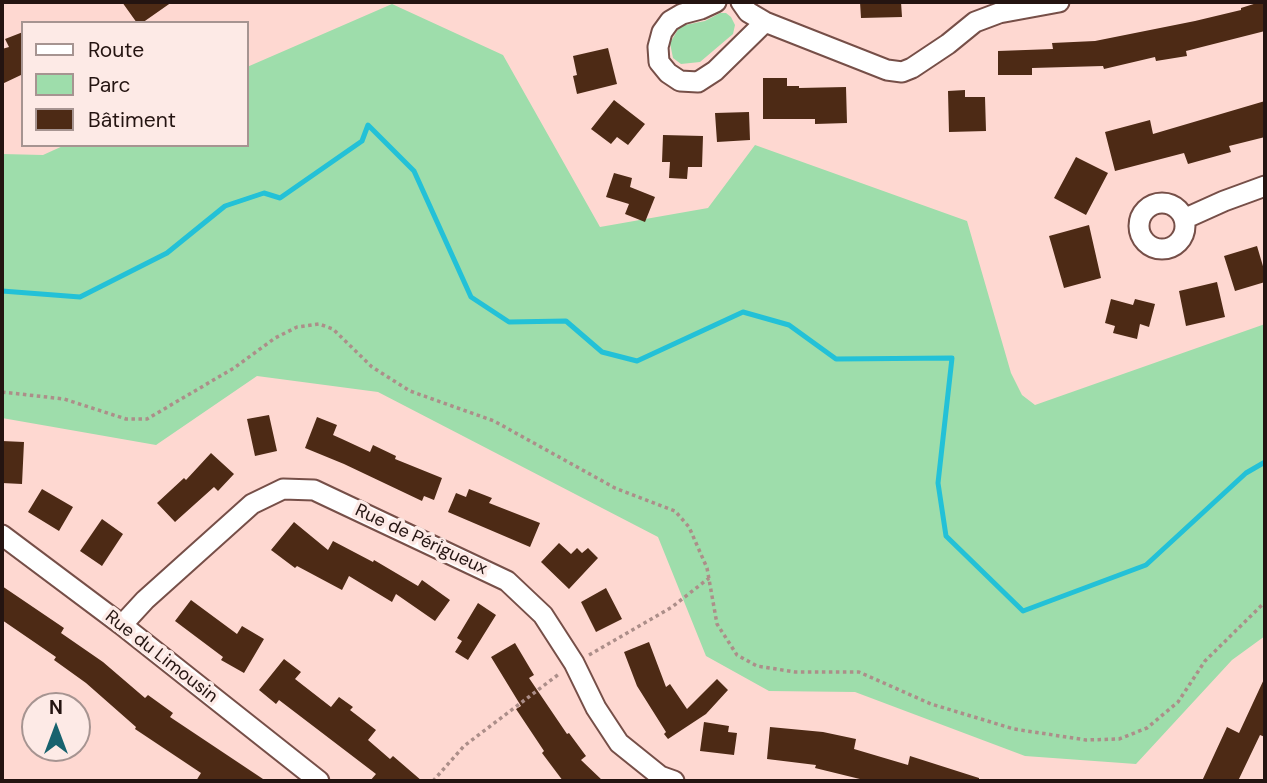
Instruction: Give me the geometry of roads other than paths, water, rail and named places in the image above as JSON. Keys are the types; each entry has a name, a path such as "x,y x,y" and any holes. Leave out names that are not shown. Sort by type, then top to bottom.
{"street":[{"path":"716,2 681,14 670,21 662,32 658,47 659,62 668,73 680,81 698,82 715,71 765,22"},
{"path":"741,2 748,12 765,22 887,70 902,72 948,44 975,22 999,13 1059,2"},
{"path":"1184,219 1265,186"},
{"name":"Rue de Périgueux","path":"122,625 145,600 252,504 283,489 314,490 507,581 543,615 574,663 596,708 619,743 660,776 674,781"},
{"name":"Rue du Limousin","path":"2,535 122,625 319,781"}],"waterway":[{"path":"2,291 80,297 167,253 225,206 264,193 280,198 362,141 368,125 414,171 471,297 509,322 566,321 602,352 637,361 743,312 789,325 836,359 952,358 938,483 946,536 1023,611 1146,565 1246,473 1265,462"}]}
